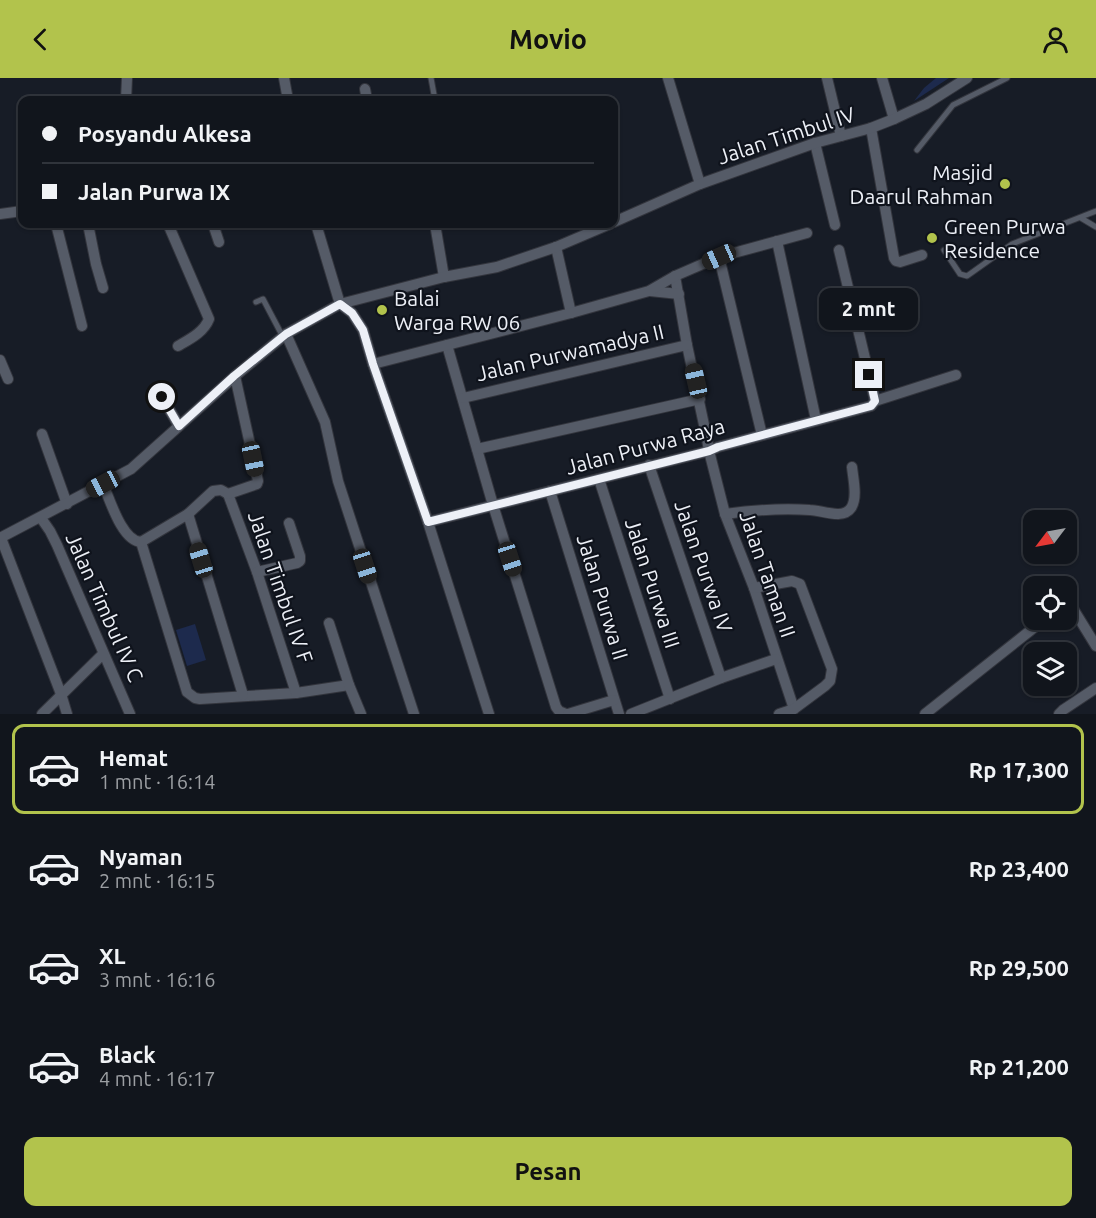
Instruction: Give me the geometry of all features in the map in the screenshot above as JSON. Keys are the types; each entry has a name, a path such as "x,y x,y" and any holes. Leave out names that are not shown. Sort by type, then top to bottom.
{"street":[{"path":"126,96 127,78"},
{"path":"284,78 287,96"},
{"path":"668,78 700,184"},
{"path":"827,78 841,136"},
{"path":"882,78 894,119"},
{"name":"Jalan Timbul IV","path":"618,220 700,184 815,143 871,128 894,119 926,104 967,78"},
{"path":"365,89 366,96"},
{"path":"871,128 894,258 900,262 922,255"},
{"path":"815,143 835,225"},
{"path":"0,214 18,212"},
{"path":"57,228 82,326"},
{"path":"89,228 103,288"},
{"path":"170,228 210,320 201,332 178,346"},
{"path":"214,228 219,242"},
{"path":"317,228 340,304 352,313 363,330 428,522 485,713"},
{"path":"436,228 444,278"},
{"name":"Jalan Timbul IV","path":"0,538 131,469 234,376 284,335 340,304 497,267 556,247 600,228"},
{"path":"373,364 649,291 675,276 719,257 807,233"},
{"path":"777,241 816,420"},
{"path":"556,247 572,313"},
{"path":"839,250 873,403"},
{"path":"719,257 762,435"},
{"name":"Jalan Taman II","path":"675,276 709,451 725,514 754,588 794,709"},
{"path":"649,291 679,294"},
{"path":"284,335 325,422 338,481 414,714"},
{"path":"447,345 493,505 556,707 567,714 614,700"},
{"name":"Jalan Purwamadya II","path":"462,398 687,345"},
{"path":"0,360 8,379"},
{"name":"Jalan Purwa Raya","path":"428,522 709,451 873,403 957,375"},
{"path":"103,484 123,529 133,540 141,542 188,514 213,491 221,490 228,495 255,486 258,481 234,376"},
{"path":"162,397 179,426"},
{"path":"477,449 700,399"},
{"path":"42,434 67,504"},
{"name":"Jalan Purwa IV","path":"650,465 721,678"},
{"path":"725,514 761,509 812,510 834,514 845,512 851,508 855,493 852,467"},
{"name":"Jalan Purwa III","path":"599,479 670,699"},
{"name":"Jalan Purwa II","path":"550,491 619,714"},
{"name":"Jalan Timbul IV F","path":"228,495 257,572 296,693"},
{"path":"188,514 243,695"},
{"name":"Jalan Timbul IV C","path":"41,518 57,545 130,714"},
{"path":"257,572 300,561 290,523"},
{"path":"0,538 67,714"},
{"name":"Jalan Timbul IV F","path":"141,542 187,692 195,698 296,693 350,684"},
{"path":"754,588 792,581 800,584 832,669 830,681 825,686 794,709 779,714"},
{"path":"1077,615 1096,646"},
{"name":"Jalan Timbul IV F","path":"329,623 361,714"},
{"path":"925,714 1031,630"},
{"path":"42,714 103,654"},
{"path":"631,714 776,658"},
{"path":"1059,714 1096,688"}],"lane":[{"path":"431,78 434,96"},
{"path":"917,150 953,105 1007,78"},
{"path":"944,250 960,274 967,276 1012,244 1096,212"},
{"path":"1081,218 1096,227"},
{"path":"256,303 263,299 284,335"}],"shaded area":[{"path":"936,78 949,78 914,101 924,88"},
{"path":"195,624 206,660 187,666 176,630"}],"place":[{"name":"Masjid Daarul Rahman","path":"1005,184"},
{"name":"Green Purwa Residence","path":"932,238"},
{"name":"Balai Warga RW 06","path":"382,310"}],"route":[{"path":"162,397 179,426 234,376 286,334 340,304 352,313 363,330 428,522 709,451 871,406 875,401 869,375"}]}
